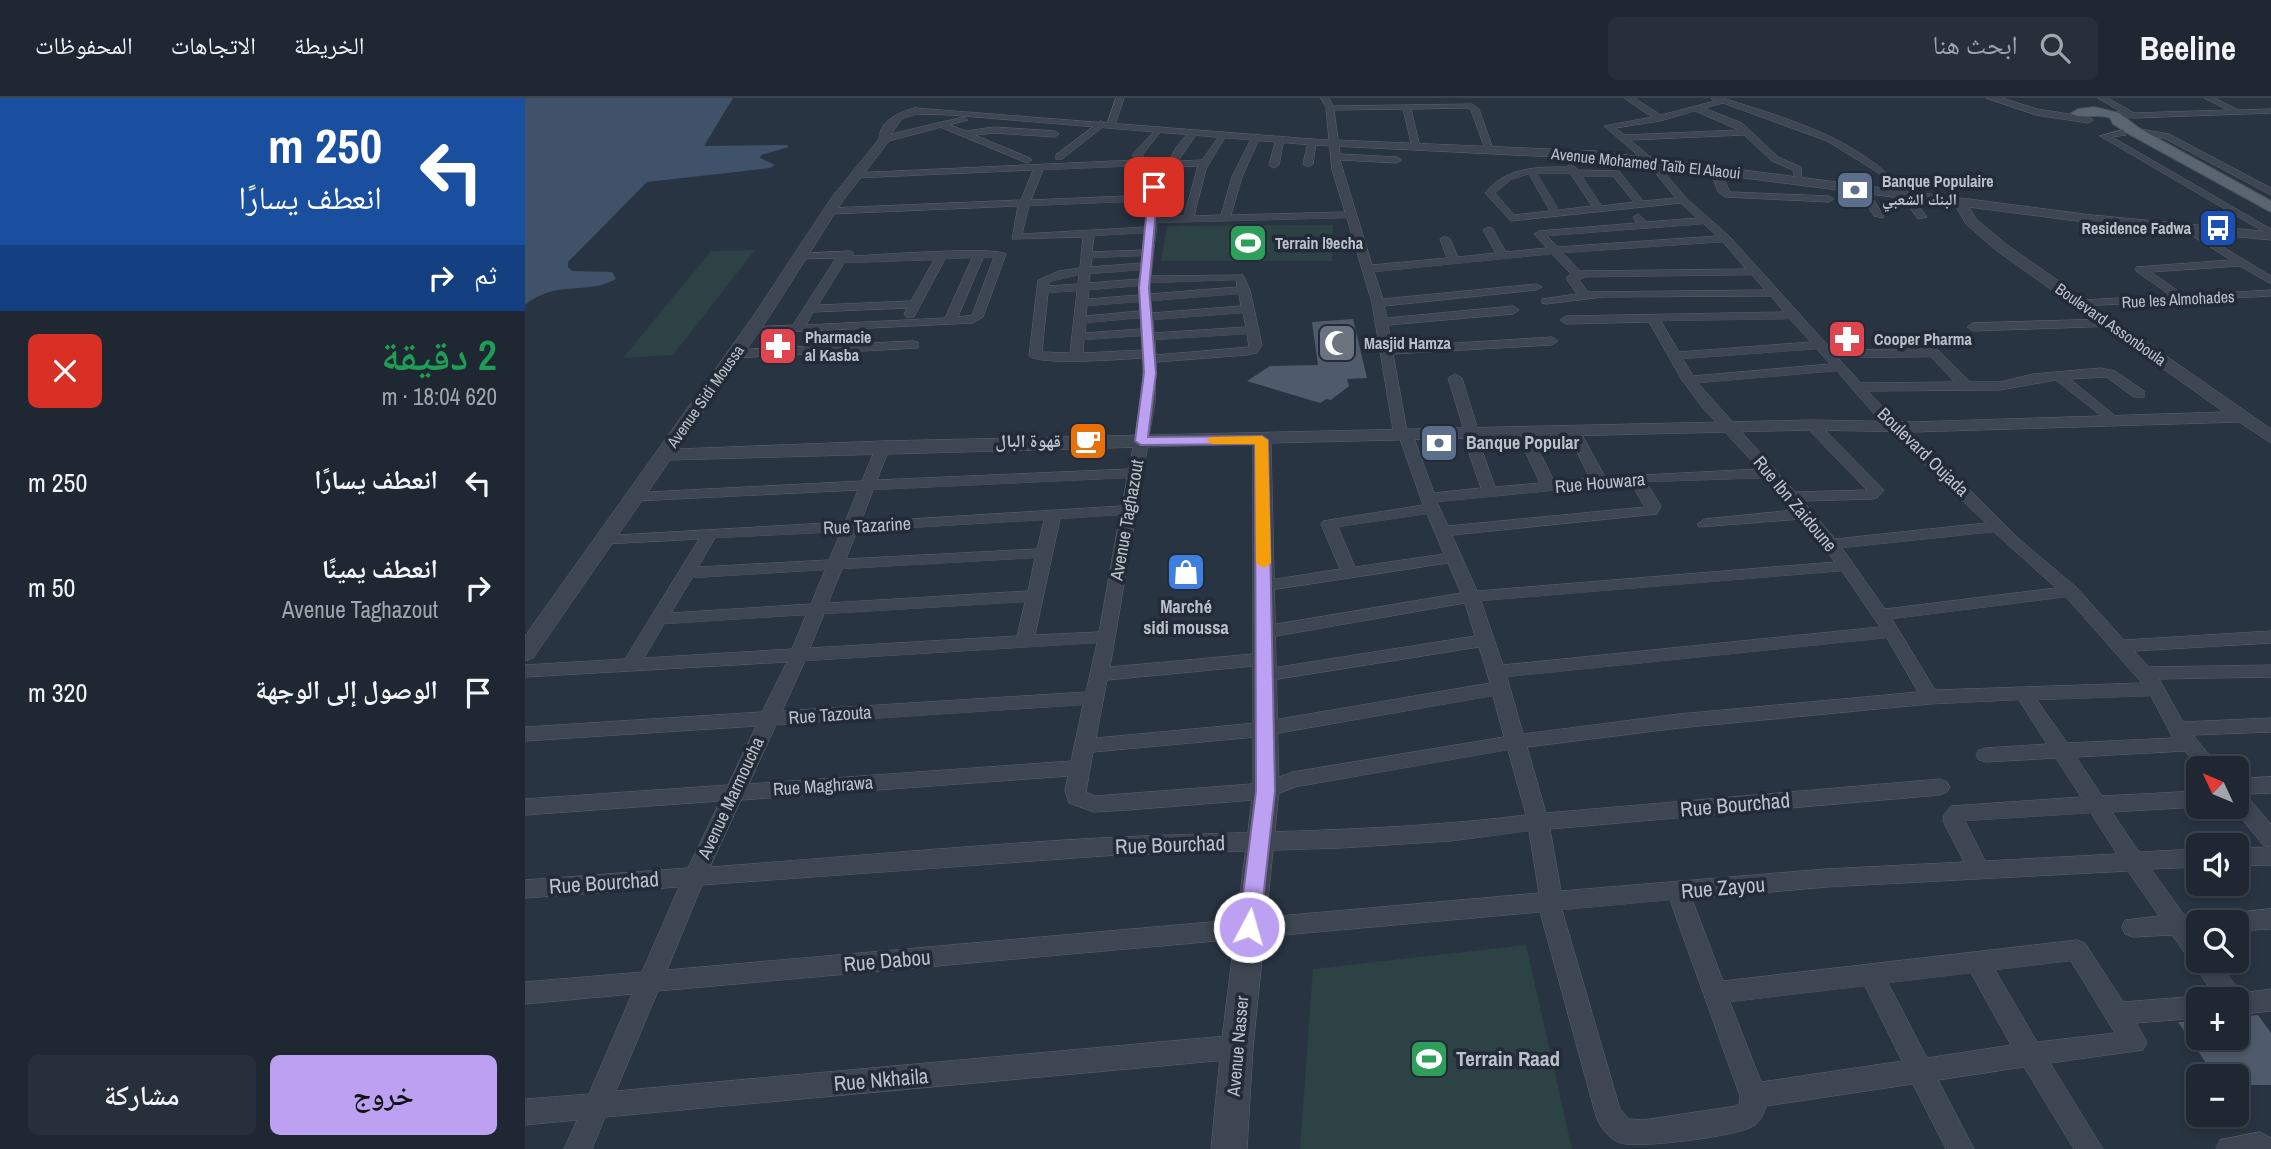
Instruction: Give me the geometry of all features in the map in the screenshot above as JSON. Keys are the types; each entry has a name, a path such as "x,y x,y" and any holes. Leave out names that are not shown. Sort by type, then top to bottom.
{"main road":[{"path":"2081,109 2117,118 2271,207"},
{"path":"2081,109 2117,118 2271,217"}],"street":[{"name":"Avenue Sidi Moussa","path":"885,139 885,131 922,98"},
{"path":"1059,157 1106,125 1120,98"},
{"path":"1327,103 1438,99 1469,101 1471,98"},
{"path":"1628,98 1660,118"},
{"path":"1991,98 2036,112 2081,109"},
{"path":"2209,98 2237,112"},
{"path":"1745,132 1625,138 1608,126 1660,118 1719,99 1795,124 1848,146 1874,164 1908,195 1922,217"},
{"path":"1327,103 1379,100 1472,107 1489,149"},
{"path":"1408,102 1416,147"},
{"path":"1327,103 1337,170 1378,303 1403,435 1471,597 1499,680 1538,822 1550,903 1609,1116 1615,1126 1623,1131 1643,1133 1736,1119 1751,1113 1753,1096 1678,892"},
{"path":"1696,108 1735,123 1775,159 1798,169 1799,181"},
{"path":"2117,118 2271,111"},
{"path":"896,119 934,115 966,134 1027,160"},
{"name":"Avenue Mohamed Taïb El Alaoui","path":"934,115 982,116 1313,142 1563,152 2190,230 2270,235"},
{"name":"Avenue Sidi Moussa","path":"525,653 751,331 855,175 885,139 934,115"},
{"path":"2117,118 2166,136 2271,192"},
{"path":"2117,118 2104,136 2270,235"},
{"path":"855,175 1142,163 1138,153 1159,129"},
{"path":"966,134 986,130 1055,134"},
{"path":"1194,132 1180,148 1172,164 1205,163"},
{"path":"1043,290 1083,286 1148,253 1188,219 1205,163 1223,135"},
{"path":"1225,218 1237,177 1256,137"},
{"name":"Boulevard Oujada","path":"1625,138 1651,162 1683,200 1726,239 1792,315 1842,367 1893,428 2070,591 2157,689 2183,737 2200,756"},
{"path":"1275,165 1280,139"},
{"path":"1308,164 1313,142"},
{"path":"1336,157 1397,163 1398,146"},
{"path":"1563,152 1598,209"},
{"path":"1012,169 1027,160 1059,157 1074,161 1077,166"},
{"name":"Avenue Taghazout","path":"1142,163 1153,177 1155,198 1144,298 1149,356 1148,402 1107,637 1083,746 1076,797 1083,802 1094,804 1266,791"},
{"path":"1039,168 1025,203 1016,237 1148,253 1235,276 1241,279 1256,345 1251,351 1149,356 1035,356 1043,281 1049,276 1083,271 1148,253"},
{"path":"1531,170 1556,213"},
{"path":"1641,205 1616,173 1531,170 1513,176 1490,193 1509,218 1641,205 1683,200"},
{"path":"1715,170 1724,194 1731,196 1829,199"},
{"path":"1821,184 1837,212"},
{"path":"2232,186 2271,184"},
{"path":"1862,189 1879,216"},
{"path":"830,211 1155,198"},
{"name":"Boulevard Assonboula","path":"1960,202 1971,221 1986,235 2271,437"},
{"path":"1188,219 1350,215"},
{"path":"1585,296 1572,278 1580,277 1539,234 1641,221 1706,221"},
{"path":"1602,227 1615,245"},
{"path":"1488,230 1503,256"},
{"path":"2190,230 2271,281"},
{"path":"1445,239 1454,261"},
{"path":"1367,269 1615,245 1726,239"},
{"path":"1087,244 1148,253"},
{"path":"1076,357 1087,244"},
{"path":"800,256 997,248"},
{"path":"950,321 979,254"},
{"path":"751,331 969,320 977,317 1001,255 838,261 797,328"},
{"path":"899,346 915,304 941,256"},
{"path":"2181,299 2140,269 2271,266"},
{"path":"1576,274 1754,272"},
{"path":"1378,303 1536,287"},
{"path":"1080,303 1244,290"},
{"path":"1546,301 1585,296 1774,293"},
{"name":"Rue les Almohades","path":"2084,304 2271,293"},
{"path":"1569,298 1584,320"},
{"path":"808,309 915,304"},
{"path":"1076,337 1248,309"},
{"path":"1381,322 1513,310"},
{"path":"1566,320 1792,315"},
{"name":"Rue Ibn Zaidoune","path":"1652,317 1689,380 1831,544 1892,632 1930,697"},
{"path":"1078,320 1253,330"},
{"path":"1973,327 2112,323"},
{"path":"1387,351 1552,341"},
{"path":"734,354 914,345"},
{"path":"1675,356 1826,349 1934,353 1966,386"},
{"path":"1689,380 1842,367"},
{"path":"1859,387 2000,386 2059,376 2106,373 2139,394"},
{"path":"2059,376 2114,422"},
{"path":"1455,379 1490,493"},
{"path":"664,455 883,447 1812,425 1893,428 2241,417"},
{"path":"1791,498 1873,494 1876,490 1812,425"},
{"path":"1573,431 1599,482"},
{"path":"1523,432 1549,487"},
{"name":"Avenue Nasser","path":"1229,1149 1249,927 1266,791 1262,440"},
{"name":"Avenue Marmoucha","path":"577,1149 695,876 798,657 883,447"},
{"path":"635,496 1134,473"},
{"name":"Rue Houwara","path":"1350,574 1329,524 1490,493 1636,478 1771,473"},
{"path":"1444,531 1651,511 1653,506 1636,478"},
{"name":"Rue Tazarine","path":"606,538 1128,510"},
{"path":"1025,641 1053,514"},
{"path":"1705,524 1806,514"},
{"path":"1831,544 1998,527"},
{"path":"629,667 710,534"},
{"path":"686,573 1046,553"},
{"path":"1264,586 1455,557"},
{"path":"1265,632 1471,597 1846,566"},
{"path":"1879,615 2070,591"},
{"path":"658,619 1036,596"},
{"path":"1083,746 1266,727 1499,680 1892,632"},
{"path":"525,671 1107,637"},
{"path":"2121,646 2271,637"},
{"path":"1100,674 1265,667 1485,640"},
{"path":"2144,673 2271,671"},
{"path":"1266,791 1292,780 1518,742 1665,722 1930,697 2157,689"},
{"path":"2024,694 2134,862 2186,923"},
{"name":"Rue Tazouta","path":"525,734 1094,698"},
{"path":"1986,755 2060,751 2271,725"},
{"name":"Rue Maghrawa","path":"525,807 1080,768"},
{"path":"2249,786 2271,785"},
{"name":"Rue Bourchad","path":"525,889 1117,846 1451,833 1538,822 1940,787"},
{"path":"1979,870 1954,821 1954,815 1990,809 2186,800"},
{"path":"2249,813 2271,839"},
{"path":"2249,857 2271,856"},
{"name":"Rue Zayou","path":"1249,927 1826,878 2186,859"},
{"path":"2249,920 2271,919"},
{"path":"2133,928 2186,925"},
{"name":"Rue Dabou","path":"525,993 1249,927"},
{"path":"1713,993 2077,950 2134,1042 2030,1054 1753,1096"},
{"path":"1977,961 2089,1149"},
{"path":"2212,973 2223,987"},
{"path":"1872,976 1919,1072 1961,1149"},
{"path":"2249,1003 2271,1000"},
{"path":"2116,1014 2186,1008"},
{"name":"Rue Nkhaila","path":"525,1112 1237,1047"},
{"path":"2230,1149 2261,1147"}],"green space":[{"name":"Terrain l9echa","path":"1333,225 1332,261 1161,261 1167,226"},
{"path":"755,250 673,355 623,358 711,251"},
{"name":"Terrain Raad","path":"1526,945 1572,1149 1300,1149 1313,969"}],"water":[{"path":"525,98 733,98 704,146 789,147 761,155 760,158 775,165 770,168 647,182 568,262 572,271 612,272 616,279 593,287 548,292 525,305"}],"building":[{"name":"Masjid Hamza","path":"1353,319 1367,378 1347,379 1349,386 1331,400 1326,399 1320,403 1247,381 1270,366 1318,365 1312,322"},
{"path":"2258,1015 2271,1033 2271,1085 2249,1085 2249,1064 2207,1064 2197,1050 2249,1050 2249,1016"},
{"path":"2178,1022 2186,1022 2186,1034"}],"slow traffic":[{"path":"1212,440 1262,440 1264,563"}],"place":[{"name":"Banque Populaire البنك الشعبي","path":"1855,190"},
{"name":"Residence Fadwa","path":"2218,228"},
{"name":"Terrain l9echa","path":"1248,243"},
{"name":"Cooper Pharma","path":"1847,339"},
{"name":"Masjid Hamza","path":"1337,343"},
{"name":"Pharmacie al Kasba","path":"778,346"},
{"name":"قهوة البال","path":"1088,441"},
{"name":"Banque Popular","path":"1439,443"},
{"name":"Marché sidi moussa","path":"1186,572"},
{"name":"Terrain Raad","path":"1429,1059"}],"route":[{"path":"1154,187 1144,288 1150,373 1141,441 1262,440 1266,791 1249,927"}]}
